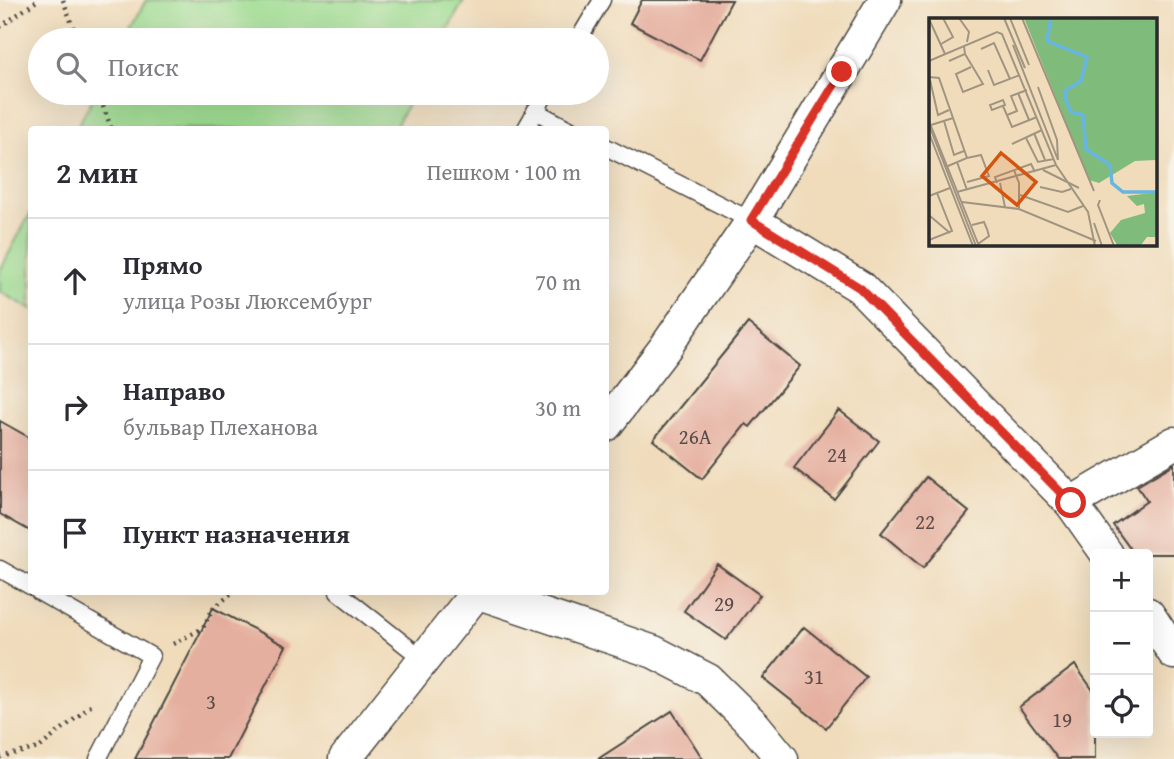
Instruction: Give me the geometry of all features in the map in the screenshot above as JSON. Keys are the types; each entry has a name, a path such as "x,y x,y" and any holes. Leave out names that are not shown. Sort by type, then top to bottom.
{"street":[{"path":"609,421 665,348 751,220 885,0"},
{"path":"751,220 860,288 1071,503 1103,549"},
{"path":"1071,503 1174,443"},
{"path":"345,759 475,595"},
{"path":"486,595 653,652 708,680 755,726 782,759"},
{"path":"1153,622 1174,653"}],"lane":[{"path":"585,28 602,0"},
{"path":"526,126 539,105"},
{"path":"535,111 563,126"},
{"path":"609,149 751,220"},
{"path":"0,569 28,585"},
{"path":"44,595 151,656 98,759"},
{"path":"342,595 423,659"}],"path":[{"path":"0,27 38,0"},
{"path":"63,0 74,28"},
{"path":"103,105 110,126"},
{"path":"151,656 203,628 213,608 230,595"},
{"path":"0,757 39,748 100,698"}],"green space":[{"path":"146,0 464,0 449,28 131,28"},
{"path":"89,105 407,105 396,126 78,126"},
{"path":"28,218 28,307 0,292 0,270"}],"building":[{"path":"642,0 732,0 700,60 630,23"},
{"path":"748,323 800,366 750,427 746,424 702,479 653,440"},
{"path":"839,410 879,441 834,499 794,468"},
{"path":"0,421 28,437 28,530 0,514"},
{"path":"1174,464 1174,554 1153,554 1153,549 1130,549 1113,525 1147,501 1137,486"},
{"path":"926,477 969,512 923,568 881,533"},
{"path":"717,564 760,595 726,640 684,611"},
{"path":"213,608 286,646 228,759 135,759"},
{"path":"804,627 866,677 826,728 763,678"},
{"path":"1075,665 1090,686 1090,738 1095,738 1095,759 1058,759 1019,707"},
{"path":"672,711 703,759 598,759"}],"route":[{"path":"842,72 751,220 860,288 1071,503"}]}
